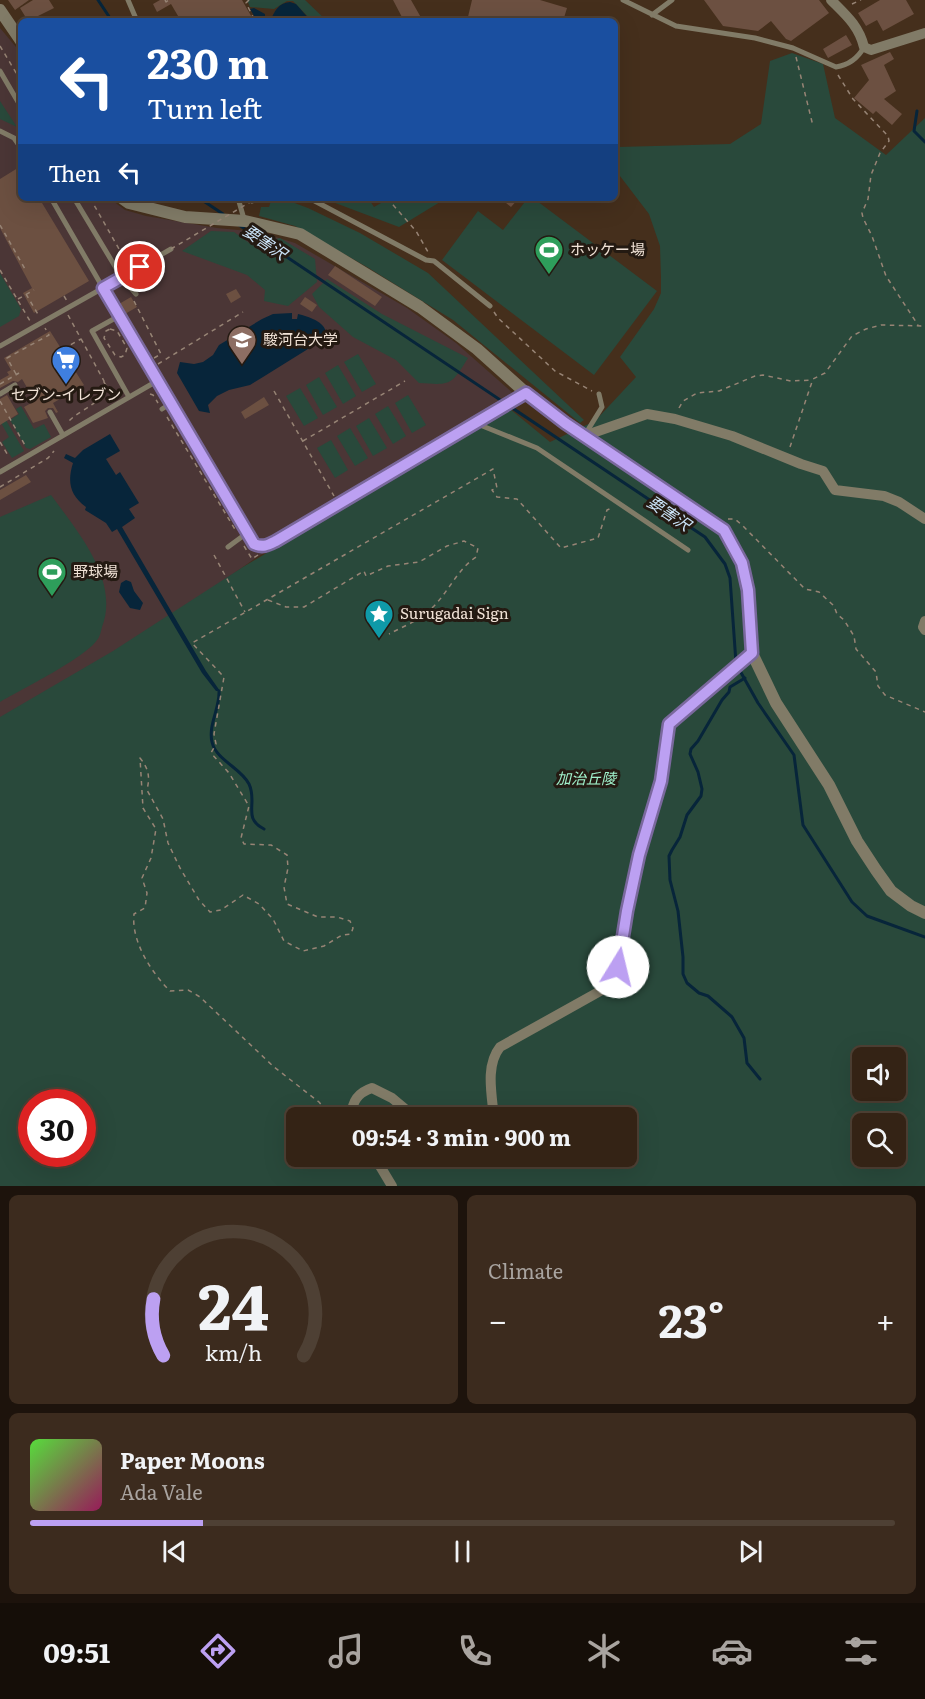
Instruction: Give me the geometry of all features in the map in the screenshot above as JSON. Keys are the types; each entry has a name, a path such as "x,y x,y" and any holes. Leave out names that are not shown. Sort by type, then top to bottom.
{"street":[{"path":"831,0 850,18 861,34 864,47 871,50 925,33"},
{"path":"0,10 18,37"},
{"path":"126,201 185,217 244,221 300,234 420,307 477,349 526,393 724,530 742,563 748,590 747,657 829,785 857,841 876,870 891,891 911,906 925,912"},
{"path":"585,436 647,414 672,419 732,436 823,471 835,490 884,496 909,507 925,519"},
{"path":"925,621 923,627 925,630"},
{"path":"493,1107 491,1074 494,1054 500,1047 611,985 616,977 639,855 661,781 669,724 747,657"},
{"path":"351,1107 355,1099 364,1091 372,1088 392,1098 403,1107"},
{"path":"381,1167 392,1186"}],"lane":[{"path":"128,0 136,18"},
{"path":"622,0 676,26 755,38 798,51 836,67 851,62 859,56 864,47"},
{"path":"652,15 672,0"},
{"path":"0,71 18,102"},
{"path":"0,131 14,138 18,144"},
{"path":"53,201 254,544 265,547 271,544 526,393"},
{"path":"76,201 134,296"},
{"path":"239,201 244,221"},
{"path":"315,201 426,260 434,261 490,306"},
{"path":"0,346 171,249"},
{"path":"119,316 92,331 129,397"},
{"path":"0,472 62,433 157,381"},
{"path":"0,394 15,385"},
{"path":"585,436 602,407 599,394"},
{"path":"162,409 170,404"},
{"path":"50,412 62,433"},
{"path":"475,423 537,448 688,550"},
{"path":"228,547 247,533"}],"path":[{"path":"165,0 166,2 169,0"},
{"path":"249,0 246,3 254,18"},
{"path":"0,46 18,76"},
{"path":"798,51 795,59 813,126"},
{"path":"836,67 847,92 888,136 889,141 880,153 871,175 868,199 862,218 873,236 886,276 918,326"},
{"path":"92,201 130,267"},
{"path":"171,249 251,201"},
{"path":"391,201 416,231 434,261"},
{"path":"0,225 25,269"},
{"path":"0,238 5,234"},
{"path":"112,263 124,256"},
{"path":"0,270 33,327"},
{"path":"17,299 34,290"},
{"path":"134,296 161,354 152,359"},
{"path":"490,306 498,318 555,371 599,394"},
{"path":"62,433 74,416 100,399 104,390 104,381 64,309"},
{"path":"154,366 243,312"},
{"path":"672,419 683,401 690,396 718,391 755,376 763,375 791,381 813,379 825,372 852,336 866,329 881,325 925,326"},
{"path":"110,329 117,331 127,348 125,355 115,356 104,338 110,329"},
{"path":"63,349 81,338"},
{"path":"0,384 19,373"},
{"path":"786,458 813,379"},
{"path":"303,442 405,381"},
{"path":"274,391 336,499"},
{"path":"150,394 162,409 252,559"},
{"path":"0,401 27,451"},
{"path":"0,442 11,460"},
{"path":"26,466 29,470"},
{"path":"323,1107 274,1067 200,997 188,990 170,991 158,980 146,961 133,925 135,914 145,909 147,893 142,878 152,858 156,829 143,808 140,758 150,778 147,790 164,819 168,843 199,900 210,912 221,910 243,895 259,904 273,919 284,941 303,951 324,946 342,935 351,934 353,928 350,921 337,917 318,917 287,904 284,887 288,868 287,855 272,845 244,844 241,838 249,806 229,773 211,753 216,744 214,734 224,677 192,643 494,469 497,488 492,490 496,497 517,499 561,548 598,538 608,510 621,504"},
{"path":"724,530 728,519 735,519 806,588 819,592 834,606 837,614 844,620 854,636 856,649 876,672 878,686 885,695 925,712"},
{"path":"267,599 286,608 304,607 364,571 366,576 388,566 419,562 447,546 464,541 478,548 476,557 466,564 432,609 419,619 389,634"},
{"path":"214,555 245,612"}],"shaded area":[{"name":"駿河台大学","path":"0,28 18,49 18,201 113,201 125,210 146,216 217,228 259,232 295,243 407,308 456,343 523,402 257,557 122,652 0,724"}],"green space":[{"path":"247,0 305,0 324,18 309,18 293,1 287,1 274,9 250,7"},
{"name":"加治丘陵","path":"792,53 823,64 835,118 886,155 925,118 925,1186 0,1186 0,717 113,651 243,567 510,409 550,442 595,421 636,377 620,357 654,309 661,293 660,246 649,214 620,176 618,182 618,147 730,144 761,124 770,61"},
{"path":"0,101 17,127 0,119"},
{"path":"271,201 289,201 308,208 360,233 428,273 584,420 580,423 453,320 295,226 259,216 261,207 269,207"},
{"path":"330,201 370,201 374,207 385,201 440,202 399,227"},
{"name":"ホッケー場","path":"526,201 537,201 657,291 594,375 442,260 478,211 503,230"},
{"path":"211,231 234,232 252,245 280,238 315,259 317,282 288,306 264,301 265,290 247,275 182,251"},
{"path":"0,273 21,309 19,316 0,327"},
{"path":"327,279 382,314 468,358 458,374 449,382 419,383 396,360 353,337 319,307 312,294"},
{"path":"358,354 376,384 362,392 344,362"},
{"path":"338,365 356,396 343,404 325,373"},
{"path":"319,377 337,407 323,415 306,385"},
{"path":"300,388 318,418 304,426 286,396"},
{"path":"408,395 426,425 412,433 395,403"},
{"path":"21,406 34,429 44,424 51,437 30,449 26,448 10,420 19,414 16,409"},
{"path":"388,406 406,436 393,444 375,414"},
{"path":"0,410 24,451 12,458 2,442 9,437 0,421"},
{"path":"369,418 387,448 373,456 356,426"},
{"path":"350,428 368,458 355,466 337,436"},
{"path":"331,440 348,470 335,478 317,448"},
{"name":"野球場","path":"51,495 83,540 101,574 106,609 100,636 80,655 0,702 0,517"}],"water":[{"path":"286,3 296,4 308,18 272,18 275,11"},
{"path":"254,8 265,14 265,18 255,18 250,9"},
{"path":"292,313 292,319 297,319 298,314 322,325 326,334 324,339 250,385 229,390 217,396 208,405 210,413 199,411 177,373 180,362 194,364 203,362 213,355 219,345 262,319 273,314"},
{"path":"110,434 120,451 106,459 116,475 120,472 139,503 129,509 135,518 122,527 220,691 216,691 202,673 117,529 112,532 106,523 85,510 86,507 73,493 70,476 73,463 64,458 66,454 75,458 83,450"},
{"path":"126,580 131,582 134,591 143,603 140,610 130,608 119,592 121,583"}],"building":[{"path":"8,0 29,0 15,10"},
{"path":"33,0 49,0 54,8 34,18 26,18 20,8"},
{"path":"160,0 242,0 252,18 179,18 171,4 157,12 153,4"},
{"path":"393,0 411,0 421,18 402,18"},
{"path":"472,0 540,0 567,8 564,18 468,18"},
{"path":"704,0 819,0 829,13 791,41 786,39 771,21 758,31 723,26"},
{"path":"880,0 906,0 914,14 883,31 877,20 866,26 858,13"},
{"path":"846,35 852,45 828,58 823,49"},
{"path":"890,52 894,59 884,65 896,91 884,99 902,114 892,125 876,111 873,114 854,98 869,80 861,65"},
{"path":"18,168 18,201 41,201 89,281 34,313 23,293 32,288 0,228 0,179"},
{"path":"504,201 516,201 511,207"},
{"path":"335,266 382,297 375,306 328,275"},
{"path":"236,289 241,297 231,303 226,294"},
{"path":"131,297 137,307 125,314 119,304"},
{"path":"305,297 317,305 312,312 300,304"},
{"path":"50,331 84,385 53,403 58,412 56,413 53,408 48,408 45,411 48,418 33,423 24,407 35,401 22,379 0,388 0,380 9,375 7,372 11,370 4,358"},
{"path":"7,395 18,414 0,425 0,399"},
{"path":"264,397 269,405 245,419 241,412"},
{"path":"26,475 31,482 0,500 0,490"}],"waterway":[{"name":"要害沢","path":"98,0 110,18"},
{"path":"917,111 914,131 925,142"},
{"name":"要害沢","path":"204,201 223,214"},
{"name":"要害沢","path":"239,225 705,537 725,564 730,578 736,663"},
{"name":"要害沢","path":"739,669 758,703 794,755 803,825 852,902 867,916 925,937"},
{"path":"745,678 730,687 729,692 691,749 690,754 702,789 701,796 687,815 680,837 669,856 670,880 678,911 683,974 687,983 699,993 708,996 732,1017 744,1038 747,1063 760,1079"},
{"path":"219,691 211,736 212,742 218,754 249,784 252,815 257,825 264,829"}],"place":[{"name":"ホッケー場","path":"549,276"},
{"name":"駿河台大学","path":"242,366"},
{"name":"セブン-イレブン","path":"66,386"},
{"name":"野球場","path":"52,598"},
{"name":"Surugadai Sign","path":"379,640"}],"route":[{"path":"140,267 103,288 254,544 259,547 265,547 276,541 526,393 565,423 724,530 742,563 748,590 752,653 669,724 661,781 639,855 618,967"}]}
